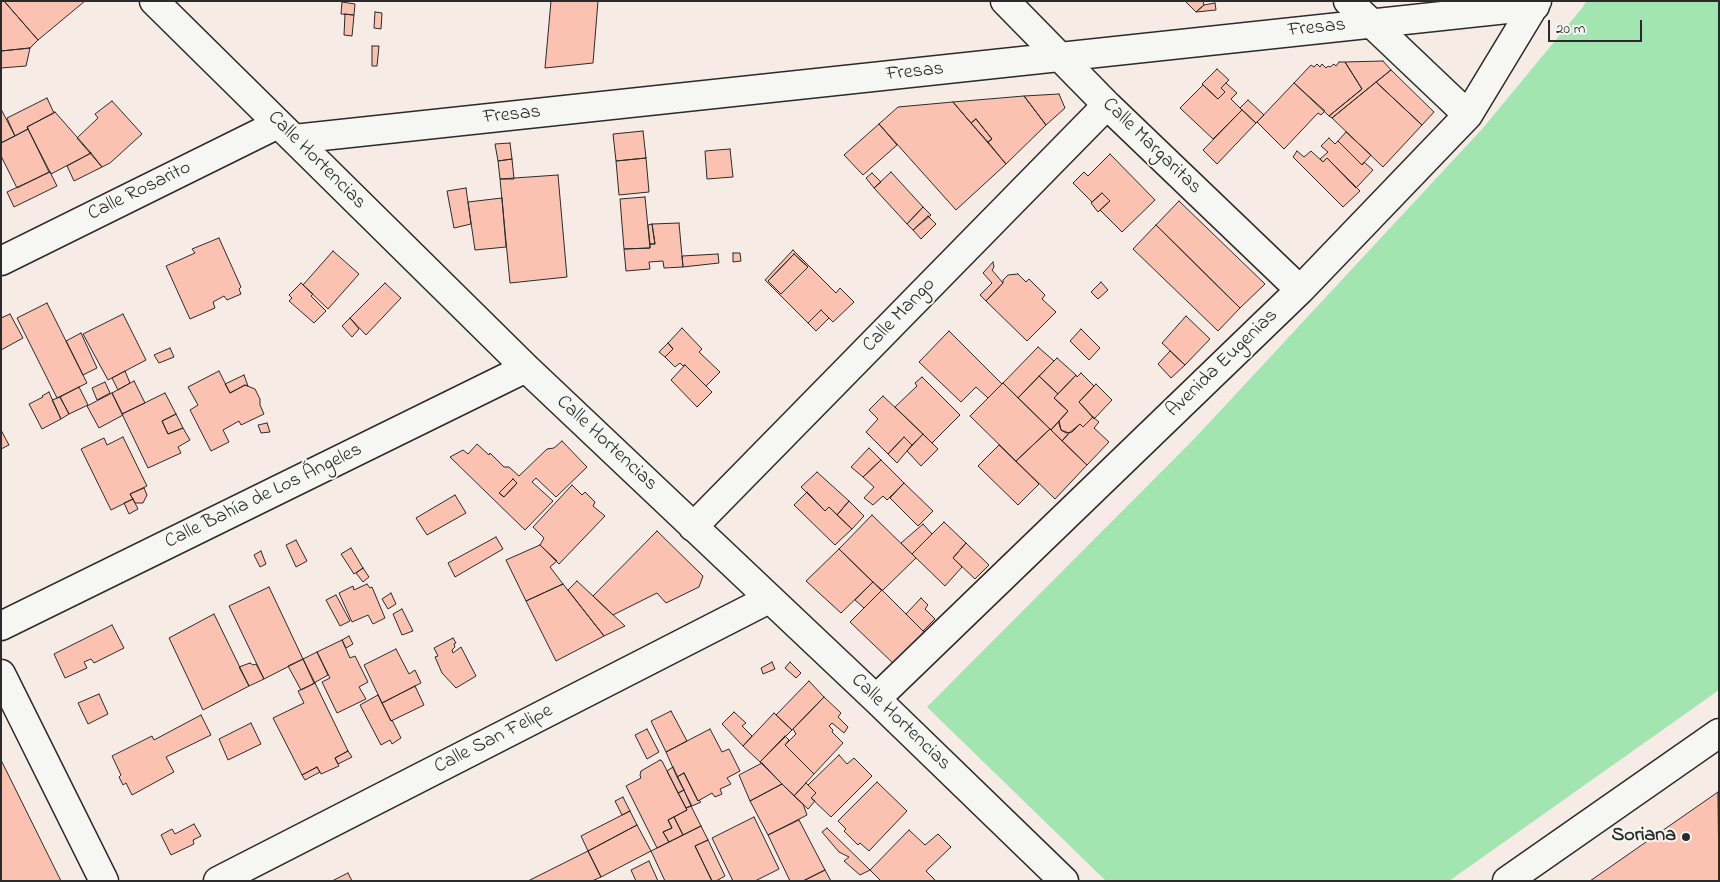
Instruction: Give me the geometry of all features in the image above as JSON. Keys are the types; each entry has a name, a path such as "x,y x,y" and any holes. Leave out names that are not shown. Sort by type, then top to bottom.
{"street":[{"name":"Calle Hortencias","path":"154,1 526,368 876,699 1064,881"},
{"name":"Calle Margaritas","path":"1004,1 1107,105 1300,290"},
{"path":"1348,1 1468,115"},
{"name":"Fresas","path":"286,132 1061,57 1536,3"},
{"name":"Avenida Eugenias","path":"876,699 1300,290 1468,115 1536,3"},
{"name":"Calle Mango","path":"693,527 1107,105"},
{"name":"Calle Rosarito","path":"1,261 286,132"},
{"name":"Calle Bahía de Los Ángeles","path":"1,626 526,368"},
{"name":"Calle San Felipe","path":"218,881 769,599"},
{"path":"1,674 104,881"},
{"path":"1506,881 1719,733"}],"green space":[{"path":"1586,1 1719,1 1719,690 1449,881 1106,881 927,707 1195,438 1483,128"}],"building":[{"path":"1,1 4,1 38,40 30,48 1,51"},
{"path":"4,1 85,1 38,40"},
{"path":"551,1 598,1 593,63 545,68"},
{"path":"1185,1 1203,1 1204,5 1196,12"},
{"path":"342,2 355,4 354,15 341,14"},
{"path":"1215,3 1216,10 1196,12 1204,5"},
{"path":"375,12 382,13 381,29 374,28"},
{"path":"345,14 354,15 352,36 344,35"},
{"path":"372,46 379,46 377,66 372,66"},
{"path":"30,48 26,66 1,68 1,51"},
{"path":"1383,61 1391,70 1332,118 1329,116 1362,89 1345,62"},
{"path":"1339,62 1345,62 1362,89 1329,116 1294,83 1311,65 1314,67 1317,64 1320,67 1322,64 1326,68 1334,64 1336,66"},
{"path":"1217,69 1229,80 1221,88 1225,92 1218,99 1202,84"},
{"path":"1391,70 1434,112 1422,125 1376,82"},
{"path":"1376,82 1422,125 1383,167 1332,118"},
{"path":"1226,83 1237,93 1231,99 1242,110 1213,139 1180,108 1203,85 1218,99 1225,92 1221,88"},
{"path":"1294,83 1325,111 1321,115 1318,113 1284,149 1257,122"},
{"path":"1059,94 1065,108 1046,125 1024,96"},
{"path":"1024,96 1046,125 1006,164 988,142 992,139 976,119 971,123 953,102"},
{"path":"47,98 54,113 27,127 28,129 15,136 7,118"},
{"path":"1248,100 1264,115 1256,123 1240,108"},
{"path":"112,101 142,134 110,163 102,167 77,138 98,118 95,114"},
{"path":"953,102 1006,164 956,210 879,124 898,107"},
{"path":"1,109 15,136 1,143"},
{"path":"1242,110 1256,123 1217,164 1203,150"},
{"path":"55,112 91,153 51,174 27,127"},
{"path":"976,119 992,139 988,142 971,123"},
{"path":"879,124 897,145 863,175 844,155"},
{"path":"28,129 49,172 17,188 1,156 1,143"},
{"path":"643,131 646,158 616,161 613,134"},
{"path":"1346,132 1371,155 1362,165 1338,141"},
{"path":"1329,138 1335,144 1338,141 1362,165 1364,162 1373,170 1356,188 1327,158 1323,162 1320,159 1328,152 1321,146"},
{"path":"510,143 512,159 498,161 495,144"},
{"path":"730,149 733,177 707,179 705,151"},
{"path":"1297,151 1304,157 1311,151 1323,162 1327,158 1360,191 1343,207 1293,157"},
{"path":"91,153 102,167 74,181 67,166"},
{"path":"1110,154 1155,200 1122,232 1100,210 1110,201 1102,193 1092,202 1073,183 1084,172 1088,176"},
{"path":"646,158 649,192 619,195 616,161"},
{"path":"512,159 514,179 500,179 498,161"},
{"path":"50,172 57,186 14,207 7,192"},
{"path":"891,172 923,207 907,224 874,188"},
{"path":"872,173 881,182 874,188 866,178"},
{"path":"558,175 567,277 510,283 500,179"},
{"path":"466,188 471,224 454,228 447,191"},
{"path":"1102,193 1110,201 1098,212 1091,203"},
{"path":"645,197 650,248 624,249 620,199"},
{"path":"502,198 506,247 475,250 468,202"},
{"path":"1179,201 1265,284 1240,308 1156,225"},
{"path":"923,207 931,215 913,230 907,224"},
{"path":"928,216 936,224 921,239 913,230"},
{"path":"679,223 683,267 664,268 663,261 649,262 650,269 626,271 624,249 650,248 650,244 655,244 652,224"},
{"path":"652,224 655,244 650,244 648,225"},
{"path":"1156,225 1240,308 1218,331 1133,249"},
{"path":"219,238 241,287 239,289 241,294 227,300 224,296 213,302 215,308 190,319 166,266 195,253 192,249"},
{"path":"793,250 836,293 840,288 854,302 833,322 821,310 808,323 765,280","holes":["794,254 808,267 781,294 768,281"]},
{"path":"333,251 359,274 328,309 303,285"},
{"path":"733,253 740,253 741,261 733,262"},
{"path":"718,254 719,263 683,267 682,256"},
{"path":"794,254 808,267 781,294 768,281"},
{"path":"993,262 994,267 992,270 1003,283 986,301 980,295 992,283 983,273"},
{"path":"1018,274 1026,282 1029,279 1045,295 1042,299 1056,312 1027,341 986,301 1008,275"},
{"path":"1101,282 1108,290 1098,299 1091,292"},
{"path":"301,283 313,294 311,296 326,311 314,323 289,301 292,298 289,295"},
{"path":"385,283 401,298 366,335 350,318"},
{"path":"47,303 87,383 57,398 17,318"},
{"path":"821,310 829,318 816,331 808,323"},
{"path":"10,314 23,338 1,350 1,318"},
{"path":"123,314 146,360 108,380 83,334"},
{"path":"1186,316 1210,339 1185,365 1162,343"},
{"path":"350,318 359,329 352,337 342,326"},
{"path":"682,328 702,349 699,352 720,372 706,386 685,365 683,366 680,363 675,367 665,357 673,349 668,343"},
{"path":"1081,329 1100,348 1089,360 1070,341"},
{"path":"949,331 1002,384 988,398 976,387 961,402 919,362"},
{"path":"81,333 97,368 83,375 66,341"},
{"path":"668,343 673,349 665,357 659,352"},
{"path":"1038,347 1054,361 1018,398 1003,383"},
{"path":"170,348 174,357 159,363 154,355"},
{"path":"1170,351 1185,365 1171,378 1158,364"},
{"path":"1057,358 1076,375 1058,394 1039,376"},
{"path":"685,365 712,392 697,407 671,380"},
{"path":"125,371 130,383 118,390 112,378"},
{"path":"219,371 230,393 245,385 255,389 264,414 241,425 239,421 223,430 229,442 211,451 190,410 198,405 188,387"},
{"path":"1081,373 1094,386 1079,402 1093,417 1083,427 1080,424 1072,432 1066,433 1061,430 1059,421 1068,411 1054,398 1076,375 1077,377"},
{"path":"244,375 248,386 245,385 230,393 225,384"},
{"path":"1039,376 1058,394 1054,398 1068,411 1051,430 1018,398"},
{"path":"922,377 960,415 932,443 895,407 917,386 915,383"},
{"path":"134,381 145,403 122,414 112,393"},
{"path":"105,382 110,393 97,400 92,388"},
{"path":"1003,383 1050,429 1016,461 970,416"},
{"path":"1096,384 1112,400 1094,419 1079,402"},
{"path":"79,387 88,405 69,414 60,397"},
{"path":"49,392 61,419 42,429 29,404"},
{"path":"112,393 123,415 99,428 87,406"},
{"path":"165,393 176,414 162,421 168,434 183,428 190,440 178,447 181,453 148,468 122,414"},
{"path":"883,396 923,434 912,445 904,437 888,454 866,432 878,419 869,410"},
{"path":"60,397 69,414 61,419 52,400"},
{"path":"176,414 183,428 168,434 162,421"},
{"path":"1093,417 1099,422 1094,428 1109,442 1087,465 1062,441 1080,424 1083,427"},
{"path":"1059,421 1061,430 1069,433 1062,441 1051,430"},
{"path":"267,423 270,432 261,433 258,425"},
{"path":"1050,429 1087,465 1055,499 1016,461"},
{"path":"1,430 9,445 1,449"},
{"path":"923,434 938,449 921,466 907,451"},
{"path":"123,437 147,486 130,494 133,499 111,510 81,449 104,438 107,445"},
{"path":"904,437 912,445 897,463 888,454"},
{"path":"562,441 587,467 556,497 536,478 532,482 553,501 525,530 450,457 463,450 468,454 477,444 489,455 490,453 504,467 509,467 519,476 547,449 554,448","holes":["513,479 517,483 504,497 499,493"]},
{"path":"999,445 1039,484 1018,505 978,466"},
{"path":"869,448 881,460 863,477 851,467"},
{"path":"881,460 904,483 887,500 883,496 873,505 864,498 874,487 863,477"},
{"path":"817,472 849,501 837,515 829,507 825,511 801,487"},
{"path":"513,479 517,483 504,497 499,493"},
{"path":"904,483 933,511 918,526 890,498"},
{"path":"572,485 582,495 585,492 595,502 593,506 605,516 559,564 540,545 544,538 533,527"},
{"path":"144,488 147,495 143,503 135,503 130,494"},
{"path":"807,492 825,511 829,507 852,529 835,545 794,505"},
{"path":"455,495 466,513 427,535 416,518"},
{"path":"133,499 138,509 129,514 124,503"},
{"path":"849,501 864,516 852,529 837,515"},
{"path":"872,515 916,558 882,591 839,549"},
{"path":"944,522 966,543 953,558 962,567 945,586 912,554"},
{"path":"923,524 932,534 912,554 901,543"},
{"path":"657,531 703,576 699,587 666,603 657,593 613,615 593,596"},
{"path":"496,537 503,549 455,577 448,563"},
{"path":"296,540 307,561 296,567 286,545"},
{"path":"966,543 989,565 975,579 953,558"},
{"path":"540,545 557,561 550,567 563,584 526,601 506,560"},
{"path":"351,548 363,568 354,574 341,554"},
{"path":"839,549 873,582 841,613 806,581"},
{"path":"261,551 266,564 260,567 254,555"},
{"path":"363,568 369,577 363,582 356,573"},
{"path":"577,581 625,626 604,636 568,590"},
{"path":"873,582 882,590 864,608 855,600"},
{"path":"367,584 370,588 372,587 385,618 373,624 368,615 352,622 339,593 353,586 354,590"},
{"path":"563,584 604,636 556,661 526,601"},
{"path":"269,587 303,659 264,679 229,606"},
{"path":"882,590 926,634 895,665 850,622"},
{"path":"391,593 396,604 388,609 382,599"},
{"path":"336,595 350,621 340,626 326,600"},
{"path":"921,598 928,605 925,609 935,619 923,631 906,614"},
{"path":"402,609 413,631 402,635 393,614"},
{"path":"214,614 249,686 203,710 169,638"},
{"path":"112,625 124,648 94,663 91,659 84,662 87,668 65,678 54,654"},
{"path":"349,636 353,644 346,648 342,640"},
{"path":"453,638 456,643 452,650 453,653 461,647 476,676 456,688 442,673 435,657 438,656 434,648"},
{"path":"342,640 350,658 355,656 368,682 359,687 366,699 337,713 322,682 330,678 317,652"},
{"path":"396,649 409,674 415,670 421,683 382,703 364,665"},
{"path":"317,652 328,675 314,683 303,659"},
{"path":"303,659 315,683 301,690 288,666"},
{"path":"772,662 775,669 763,674 761,668"},
{"path":"790,662 801,673 796,678 785,668"},
{"path":"250,663 256,664 264,679 249,686 239,667"},
{"path":"809,681 824,697 792,730 776,715"},
{"path":"315,683 348,751 335,758 339,766 321,774 317,767 302,775 273,718 304,703 298,691"},
{"path":"415,686 424,705 391,721 382,703"},
{"path":"99,694 108,714 88,724 78,703"},
{"path":"378,695 401,738 392,744 390,740 381,745 360,705"},
{"path":"824,697 841,713 838,717 848,727 844,733 832,723 829,726 843,743 814,774 785,745 796,734 793,729"},
{"path":"671,711 687,741 666,752 651,721"},
{"path":"734,712 746,723 742,726 752,736 743,746 722,724"},
{"path":"774,713 792,730 760,762 743,746"},
{"path":"201,715 211,735 166,757 174,772 132,795 126,783 123,785 119,777 121,775 112,756 152,736 154,740"},
{"path":"251,723 261,744 228,760 219,739"},
{"path":"647,729 659,752 647,759 635,735"},
{"path":"710,729 722,752 729,749 740,771 727,778 731,784 720,789 722,794 715,797 712,793 698,801 684,773 677,777 666,752"},
{"path":"785,736 789,740 785,745 814,774 794,796 760,762"},
{"path":"348,751 352,757 338,764 335,758"},
{"path":"839,755 847,764 854,758 872,776 831,817 811,798 816,793 808,785"},
{"path":"1,760 61,881 1,881"},
{"path":"660,760 687,810 668,820 672,828 663,832 669,842 657,848 626,786 641,778 641,771"},
{"path":"762,763 782,784 750,801 739,775"},
{"path":"317,767 320,772 305,780 302,775"},
{"path":"673,767 684,790 678,793 667,771"},
{"path":"684,773 698,801 701,802 692,806 677,777"},
{"path":"877,782 907,811 869,851 860,843 858,845 844,831 846,829 838,821"},
{"path":"806,783 816,793 811,798 815,801 808,809 794,796"},
{"path":"782,784 803,804 807,815 768,835 750,801"},
{"path":"684,790 691,806 686,808 678,793"},
{"name":"Soriana","path":"1718,792 1719,881 1590,881"},
{"path":"623,797 630,811 622,815 615,801"},
{"path":"691,806 701,826 683,835 674,817"},
{"path":"630,811 637,825 588,851 581,836"},
{"path":"674,817 683,835 669,842 663,832 672,828 668,820"},
{"path":"754,817 779,869 755,881 733,881 712,838"},
{"path":"799,820 825,870 803,881 790,881 768,835"},
{"path":"194,824 201,836 193,840 194,844 171,855 161,835 172,829 175,834"},
{"path":"637,825 651,851 601,877 588,851"},
{"path":"701,826 708,840 695,846 712,881 665,881 651,851"},
{"path":"827,828 870,870 860,875 844,861 849,857 839,852 822,832"},
{"path":"909,830 925,845 938,834 951,847 926,871 936,881 881,881 870,870"},
{"path":"708,840 725,876 716,881 712,881 695,846"},
{"path":"588,851 601,877 592,881 528,881"},
{"path":"649,861 658,881 636,881 631,870"},
{"path":"825,870 831,881 803,881"},
{"path":"348,873 352,881 332,881"}],"place":[{"name":"Soriana","path":"1686,837"}]}
